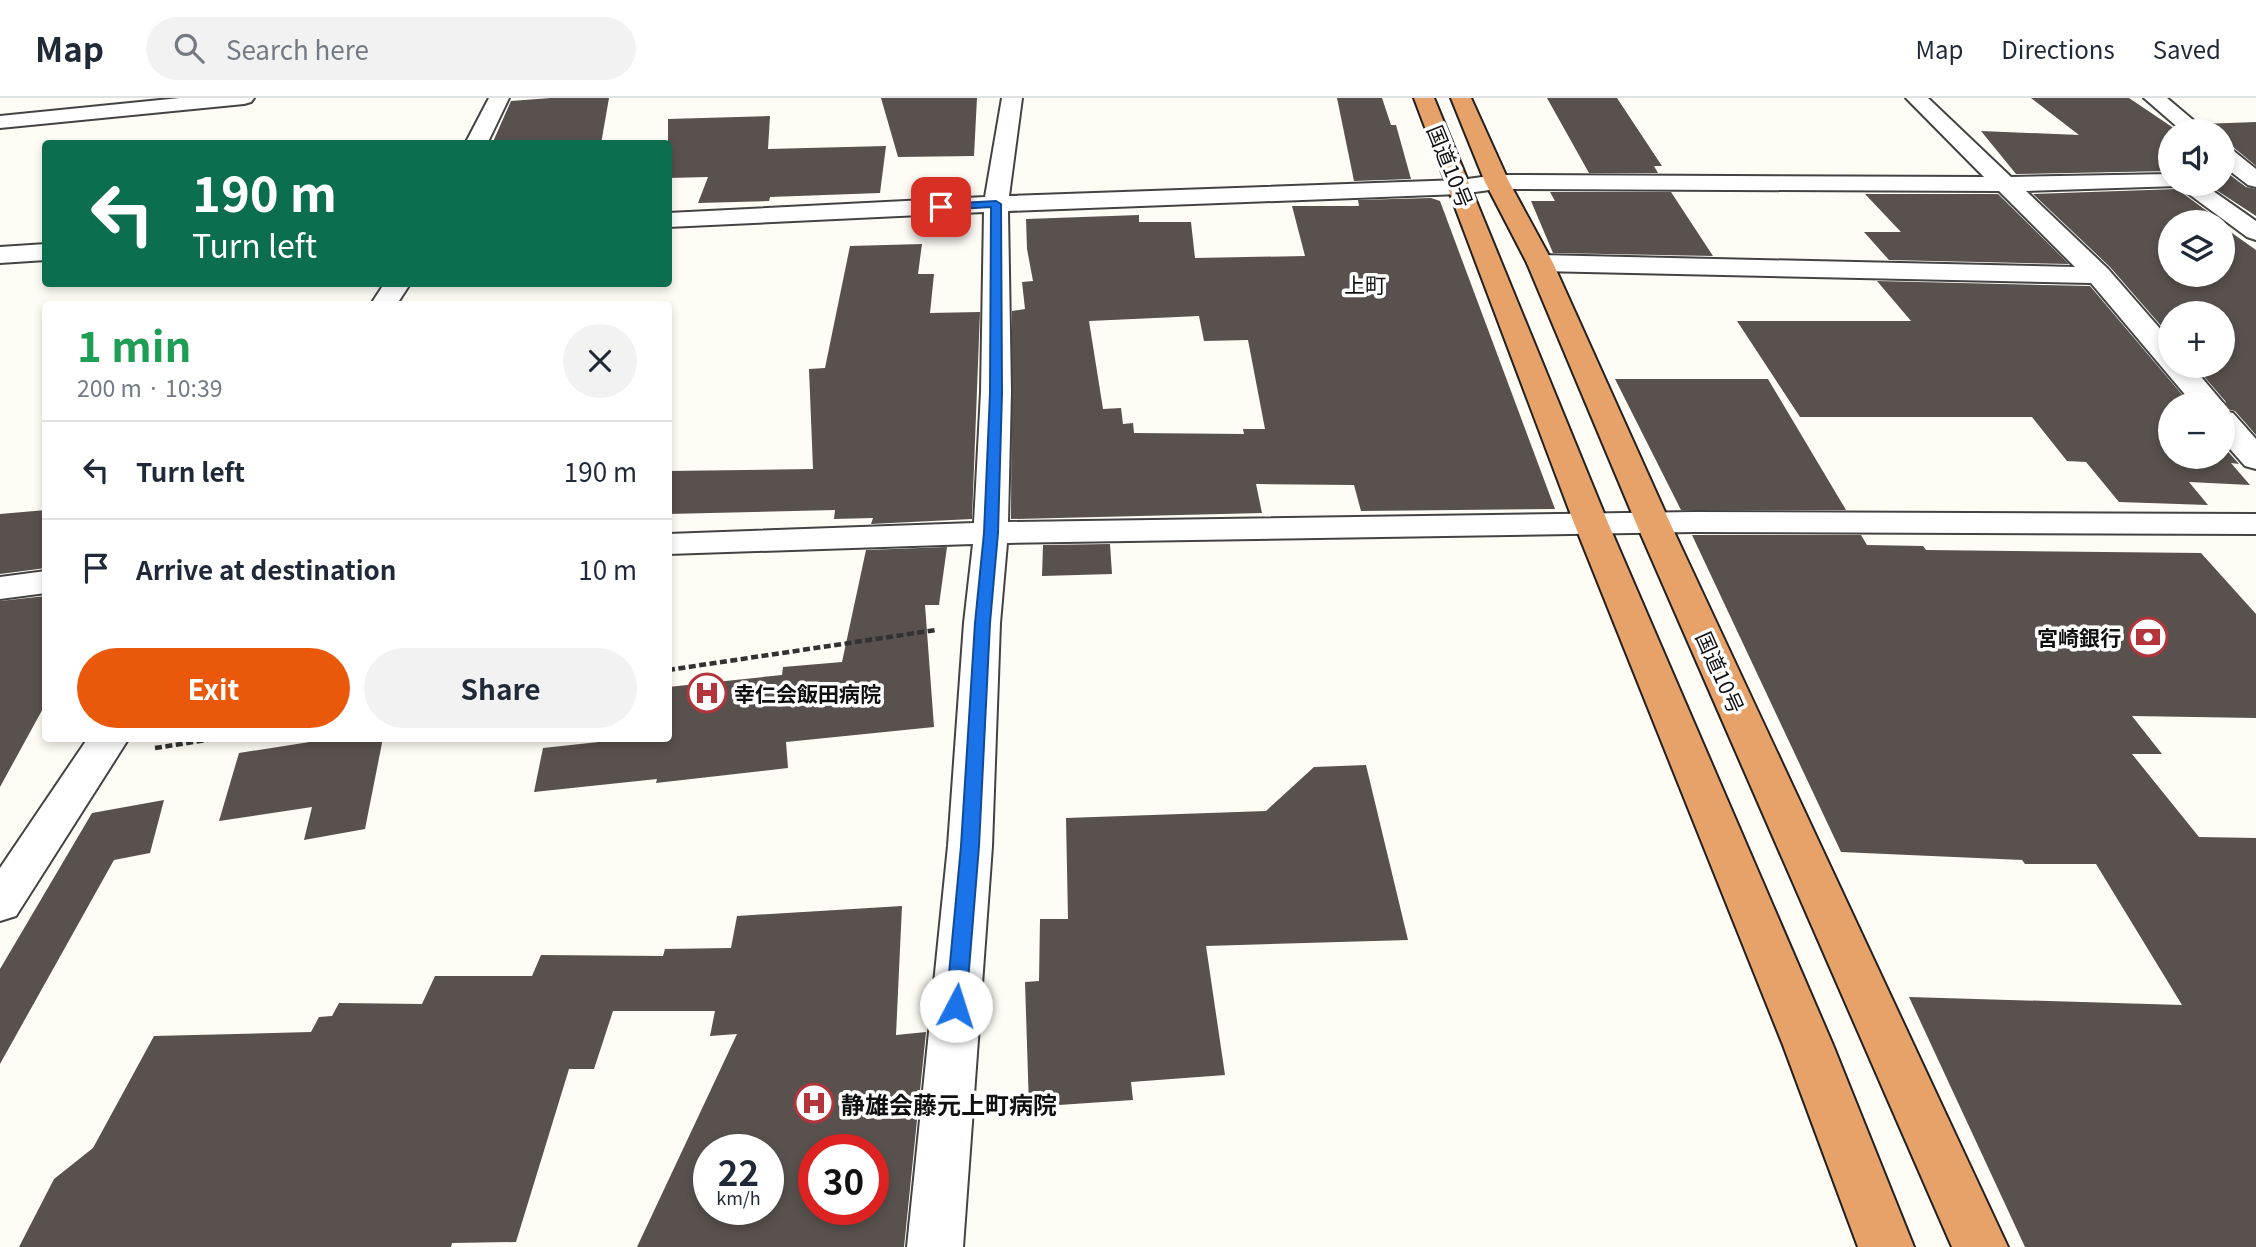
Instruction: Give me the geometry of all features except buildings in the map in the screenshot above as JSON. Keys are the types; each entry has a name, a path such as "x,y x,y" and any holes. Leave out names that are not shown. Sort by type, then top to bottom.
{"highway":[{"name":"国道10号","path":"1424,98 1591,523 1808,1045 1886,1247"},
{"name":"国道10号","path":"1461,98 1497,182 1540,263 1653,523 1980,1247"}],"street":[{"path":"0,122 244,98"},
{"path":"478,140 499,98"},
{"path":"936,1247 970,846 982,623 991,533 996,393 996,204 1012,98"},
{"path":"1916,98 2099,275 2158,344"},
{"path":"2154,98 2180,119"},
{"path":"2235,163 2256,180 2235,180"},
{"path":"672,220 996,204 1460,187 1497,182 2004,184 2158,181"},
{"path":"2205,196 2256,232"},
{"path":"0,255 42,252"},
{"path":"1540,263 2099,275"},
{"path":"2186,378 2199,392"},
{"path":"2235,435 2256,459"},
{"path":"672,544 991,533 1591,523 2252,529"},
{"path":"0,588 42,583"},
{"path":"0,904 103,748"}],"path":[{"path":"672,669 982,623"},
{"path":"103,748 173,742"}],"place":[{"name":"宮崎銀行","path":"2148,637"},
{"name":"幸仁会飯田病院","path":"707,693"},
{"name":"静雄会藤元上町病院","path":"814,1103"}],"district":[{"name":"上町","path":"1365,284"}],"route":[{"path":"941,207 996,204 996,393 991,533 982,623 970,846 956,1006"}]}
